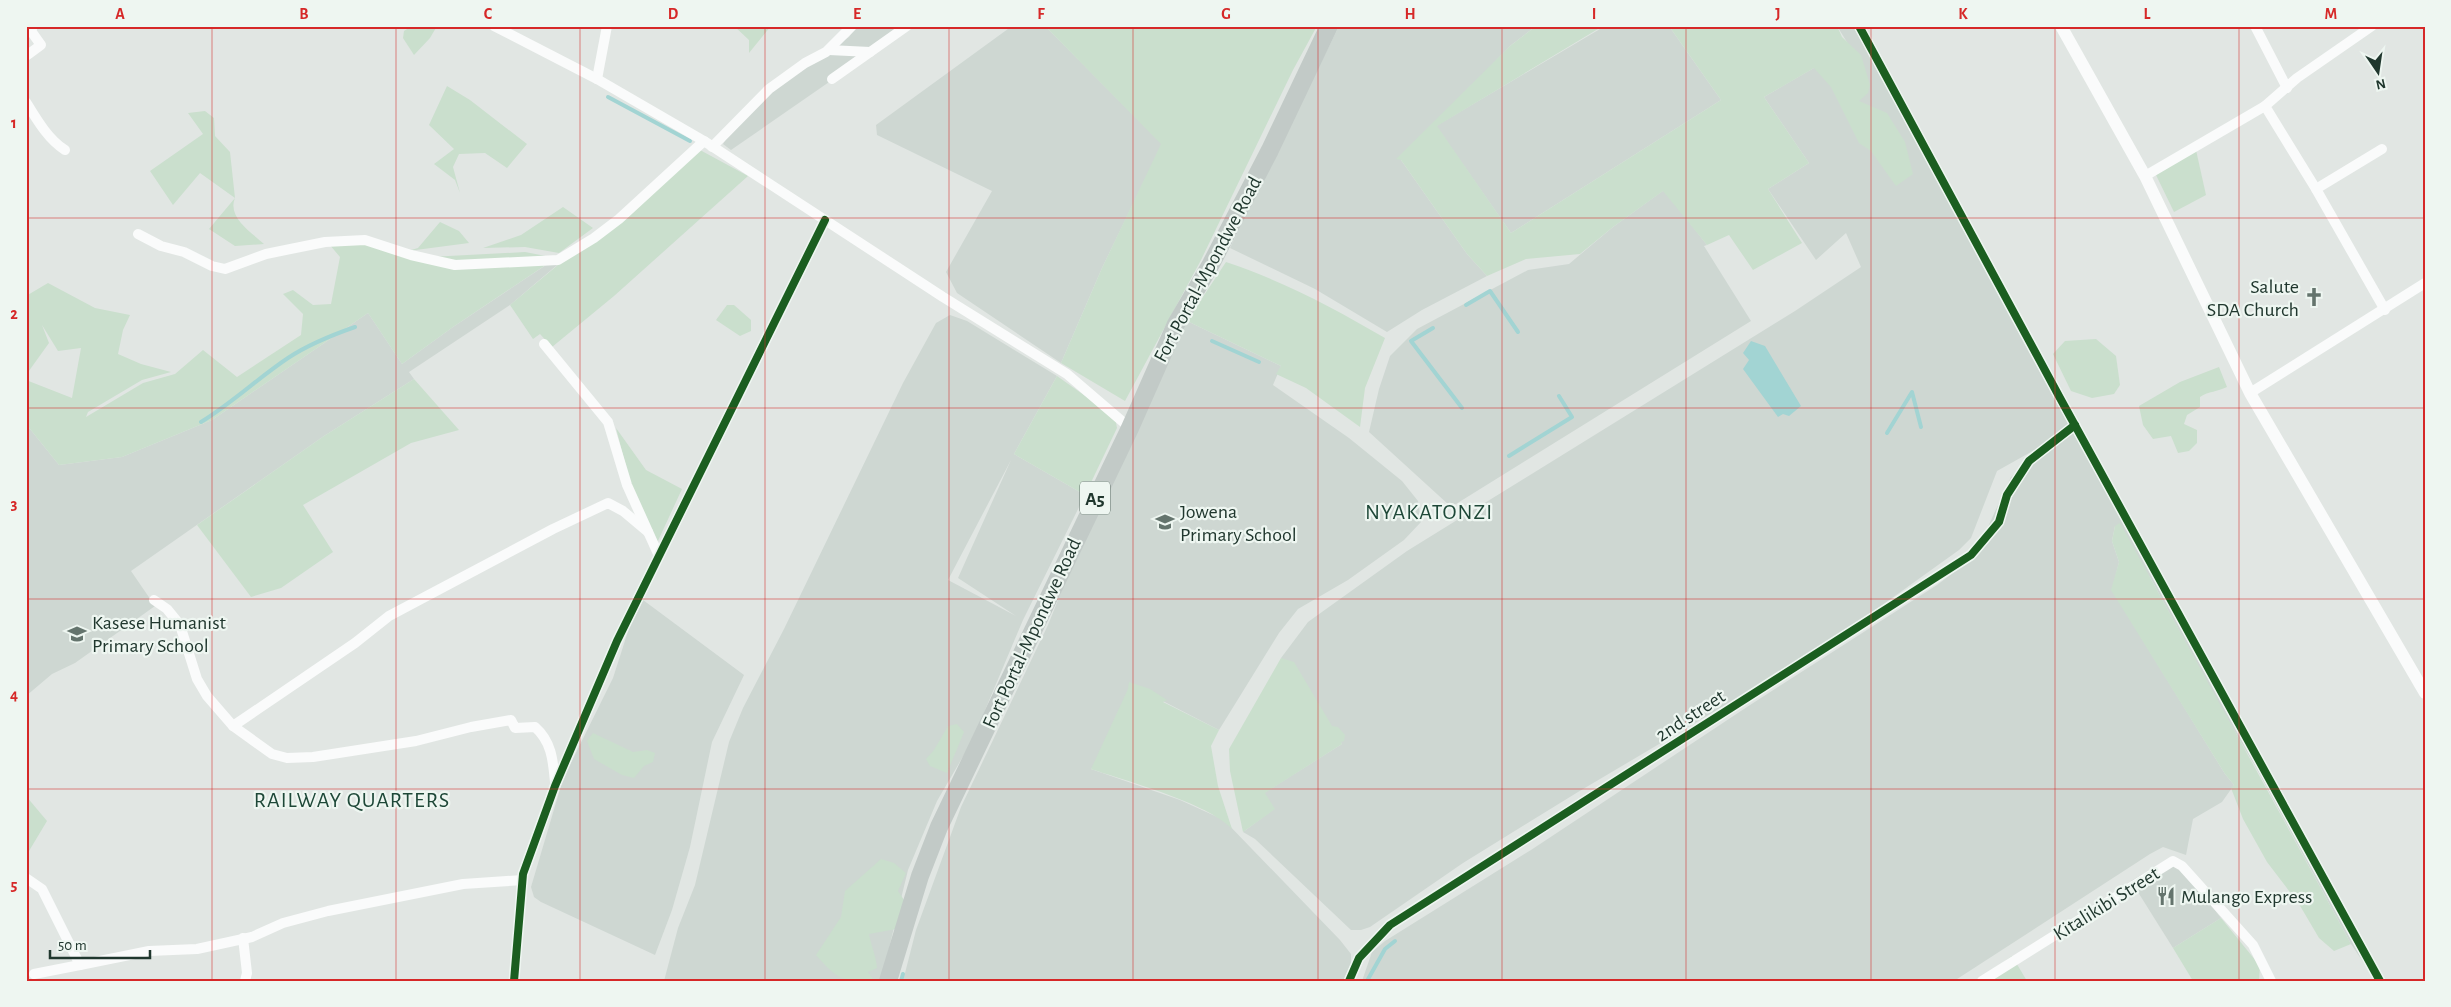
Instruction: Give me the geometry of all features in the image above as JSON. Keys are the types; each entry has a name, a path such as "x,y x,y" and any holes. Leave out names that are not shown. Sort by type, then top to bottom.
{"highway":[{"name":"Fort Portal-Mpondwe Road","path":"888,981 920,876 939,827 1130,428 1176,324 1211,264 1270,150 1329,26"}],"street":[{"path":"26,56 41,45 31,30 33,26"},
{"path":"494,26 596,79 708,144 1067,374 1130,428"},
{"path":"596,79 607,26"},
{"path":"138,234 161,246 184,252 212,266 225,269 283,250 325,242 365,240 411,255 455,265 558,260 594,238 619,219 708,144 769,89 805,63 829,50 852,26"},
{"path":"832,79 907,26"},
{"path":"1859,26 2380,981"},
{"path":"2061,26 2145,176 2250,394 2425,693"},
{"path":"2255,26 2287,88"},
{"path":"2145,176 2265,106 2372,26"},
{"path":"829,50 870,52"},
{"path":"26,102 37,120 57,145 65,150"},
{"path":"2265,106 2316,189 2385,310"},
{"path":"2316,189 2382,149"},
{"path":"514,981 523,880 555,786 614,648 825,220"},
{"path":"2250,394 2425,283"},
{"path":"544,344 608,422 627,485 659,556"},
{"name":"2nd street","path":"1349,981 1359,958 1390,925 1971,555 1999,522 2007,494 2029,461 2075,425"},
{"path":"233,726 355,643 389,616 553,528 608,503 623,511 648,532"},
{"path":"154,600 167,609 180,625 200,687 233,726 272,754 287,758 313,757 416,741 471,727 511,720 515,728 535,727 543,734 552,754 555,786"},
{"name":"Kitalikibi Street","path":"1982,981 2173,861 2182,866 2253,945 2272,981"},
{"path":"26,878 42,889 80,965"},
{"path":"34,974 149,951 197,949 252,937 283,923 376,901 463,884 523,880"},
{"path":"243,938 247,973 245,981"}],"shaded area":[{"path":"857,26 910,26 731,150 723,144 734,126 771,87 849,37"},
{"path":"1012,26 1045,26 1162,144 1102,268 1061,363 957,293 946,272 992,191 877,135 876,125"},
{"path":"1339,26 1536,26 1510,46 1401,160 1467,254 1487,276 1422,310 1387,332 1315,289 1230,248"},
{"path":"1605,26 1669,26 1721,100 1511,233 1436,126"},
{"path":"1837,26 1858,26 2376,981 2351,944 2151,579 2115,526 2112,541 2119,562 2112,590 2225,774 2234,785 2222,802 2193,819 2186,855 2163,847 2150,854 1954,981 1362,981 1372,952 1385,941 1531,850 1750,705 1937,585 1974,557 2011,477 2052,440 1997,471 1971,538 1959,550 1867,616 1744,699 1720,708 1578,792 1463,863 1370,927 1361,930 1351,930 1255,839 1243,832 1274,809 1264,793 1342,744 1281,658 1308,622 1407,551 1795,311 1861,267 1846,233 1816,260 1768,189 1809,163 1764,97 1850,47"},
{"path":"1664,190 1707,245 1704,246 1751,321 1456,504 1449,505 1369,432 1379,389 1390,356 1417,329 1528,270 1569,264 1613,227"},
{"path":"573,247 563,260 510,305 409,372 414,379 324,436 131,571 155,606 75,663 52,674 26,696 26,424 59,465 122,457 212,420 368,313 402,364 453,327"},
{"path":"950,315 967,321 1057,376 1014,454 1085,495 1023,620 972,741 937,801 908,870 881,981 664,981 678,928 695,885 729,742 743,708 784,629 903,383 936,323","holes":["1011,460 958,578 1016,616 948,580"]},
{"path":"1187,321 1281,366 1273,385 1349,438 1402,481 1418,501 1421,522 1404,540 1348,580 1298,609 1279,633 1219,730 1157,698 1091,769 1180,800 1224,820 1340,940 1351,954 1351,966 1345,981 903,981 916,930 961,807 1048,625 1068,575"},
{"path":"639,597 744,675 712,742 690,847 672,910 655,955 541,902 534,897 531,887 563,779 613,678"},
{"path":"2165,861 2180,866 2221,918 2173,948 2131,881"}],"green space":[{"path":"412,26 437,26 430,38 414,55 403,38 404,31"},
{"path":"734,26 757,26 755,29 771,26 749,53 749,40"},
{"path":"1045,26 1317,26 1293,70 1201,260 1125,401 1061,363 1102,268 1161,144"},
{"path":"1536,26 1603,26 1437,126 1511,233 1721,100 1669,26 1837,26 1842,37 1861,55 1870,85 1868,93 1859,101 1887,113 1905,142 1913,174 1896,186 1871,151 1859,143 1831,87 1814,68 1764,97 1809,163 1768,189 1802,243 1753,270 1729,235 1707,245 1663,191 1613,227 1580,254 1526,259 1487,276 1467,254 1401,160 1396,159 1510,46"},
{"path":"447,86 470,100 527,144 507,168 485,153 459,154 453,167 460,193 455,180 434,164 454,149 429,125"},
{"path":"205,111 214,118 215,136 230,152 235,198 200,173 173,205 150,171 203,134 188,113"},
{"path":"700,150 748,176 614,296 552,347 540,334 533,339 510,305 674,168"},
{"path":"2196,150 2206,195 2174,212 2156,175"},
{"path":"235,198 233,205 237,218 264,244 235,246 209,229"},
{"path":"563,207 593,228 559,253 525,247 483,248 521,235"},
{"path":"440,222 459,231 469,243 408,251 418,248"},
{"path":"329,244 366,245 410,258 525,252 556,258 453,327 402,364 368,313 212,420 122,457 59,465 26,424 26,380 72,398 81,348 58,351 42,325 49,343 26,375 26,296 48,283 95,308 130,315 123,330 118,354 141,364 171,372 142,380 88,412 86,417 143,383 175,374 203,350 237,377 301,335 303,314 283,294 293,290 313,305 331,304 340,257"},
{"path":"1226,262 1247,269 1308,296 1385,338 1365,388 1360,427 1306,388 1276,374 1281,366 1187,321"},
{"path":"727,305 734,305 751,320 751,331 740,336 716,320"},
{"path":"2096,339 2116,356 2120,385 2114,394 2092,398 2071,391 2053,354 2065,341"},
{"path":"2219,367 2227,387 2200,397 2200,407 2187,415 2184,424 2197,430 2197,443 2189,451 2178,453 2171,436 2153,439 2143,425 2139,406 2180,382"},
{"path":"1057,376 1115,417 1117,428 1085,495 1014,454"},
{"path":"414,379 459,430 411,443 303,505 333,552 281,588 251,597 197,525 324,436"},
{"path":"616,428 646,470 682,489 657,543 630,482"},
{"path":"2120,523 2351,944 2334,951 2319,938 2299,904 2267,862 2243,819 2231,788 2234,785 2225,774 2111,590 2119,562 2112,541 2115,526"},
{"path":"1281,658 1294,662 1332,726 1338,727 1345,735 1344,741 1265,793 1275,809 1243,832 1230,771 1229,749"},
{"path":"1129,682 1150,689 1167,700 1163,702 1219,730 1211,746 1218,786 1232,829 1205,810 1145,786 1091,769 1128,689"},
{"path":"957,724 964,732 947,773 930,766 926,759 934,750 948,726"},
{"path":"593,733 633,752 647,750 655,753 653,762 644,766 634,778 622,775 594,759 587,741"},
{"path":"26,796 47,821 26,856"},
{"path":"881,859 894,863 906,873 898,891 904,900 896,929 869,934 877,968 868,972 874,981 847,979 835,974 816,955 841,917 845,891"},
{"path":"2221,918 2260,966 2259,981 2193,981 2173,948"},
{"path":"2012,956 2027,981 1977,981"}],"water":[{"path":"1751,341 1765,346 1801,406 1789,416 1783,414 1778,417 1743,369 1749,360 1743,353"}],"waterway":[{"path":"608,97 690,141"},
{"path":"1466,305 1490,291 1518,332"},
{"path":"201,422 304,348 355,327"},
{"path":"1433,328 1411,341 1462,408"},
{"path":"1212,341 1259,362"},
{"path":"1887,433 1912,392 1921,427"},
{"path":"1509,456 1572,417 1559,396"},
{"path":"1367,981 1385,949 1395,941"},
{"path":"901,981 903,974"}],"cycle path":[{"path":"1859,26 2060,398 2380,981"},
{"path":"514,981 523,874 555,786 617,641 825,220"},
{"path":"1349,981 1359,958 1390,925 1971,555 1999,522 2007,495 2029,461 2075,425"}],"place":[{"name":"Salute SDA Church","path":"2314,297"},
{"name":"Jowena Primary School","path":"1165,522"},
{"name":"Kasese Humanist Primary School","path":"77,634"},
{"name":"Mulango Express","path":"2166,896"}],"district":[{"name":"NYAKATONZI","path":"1429,511"},
{"name":"RAILWAY QUARTERS","path":"352,799"}]}
